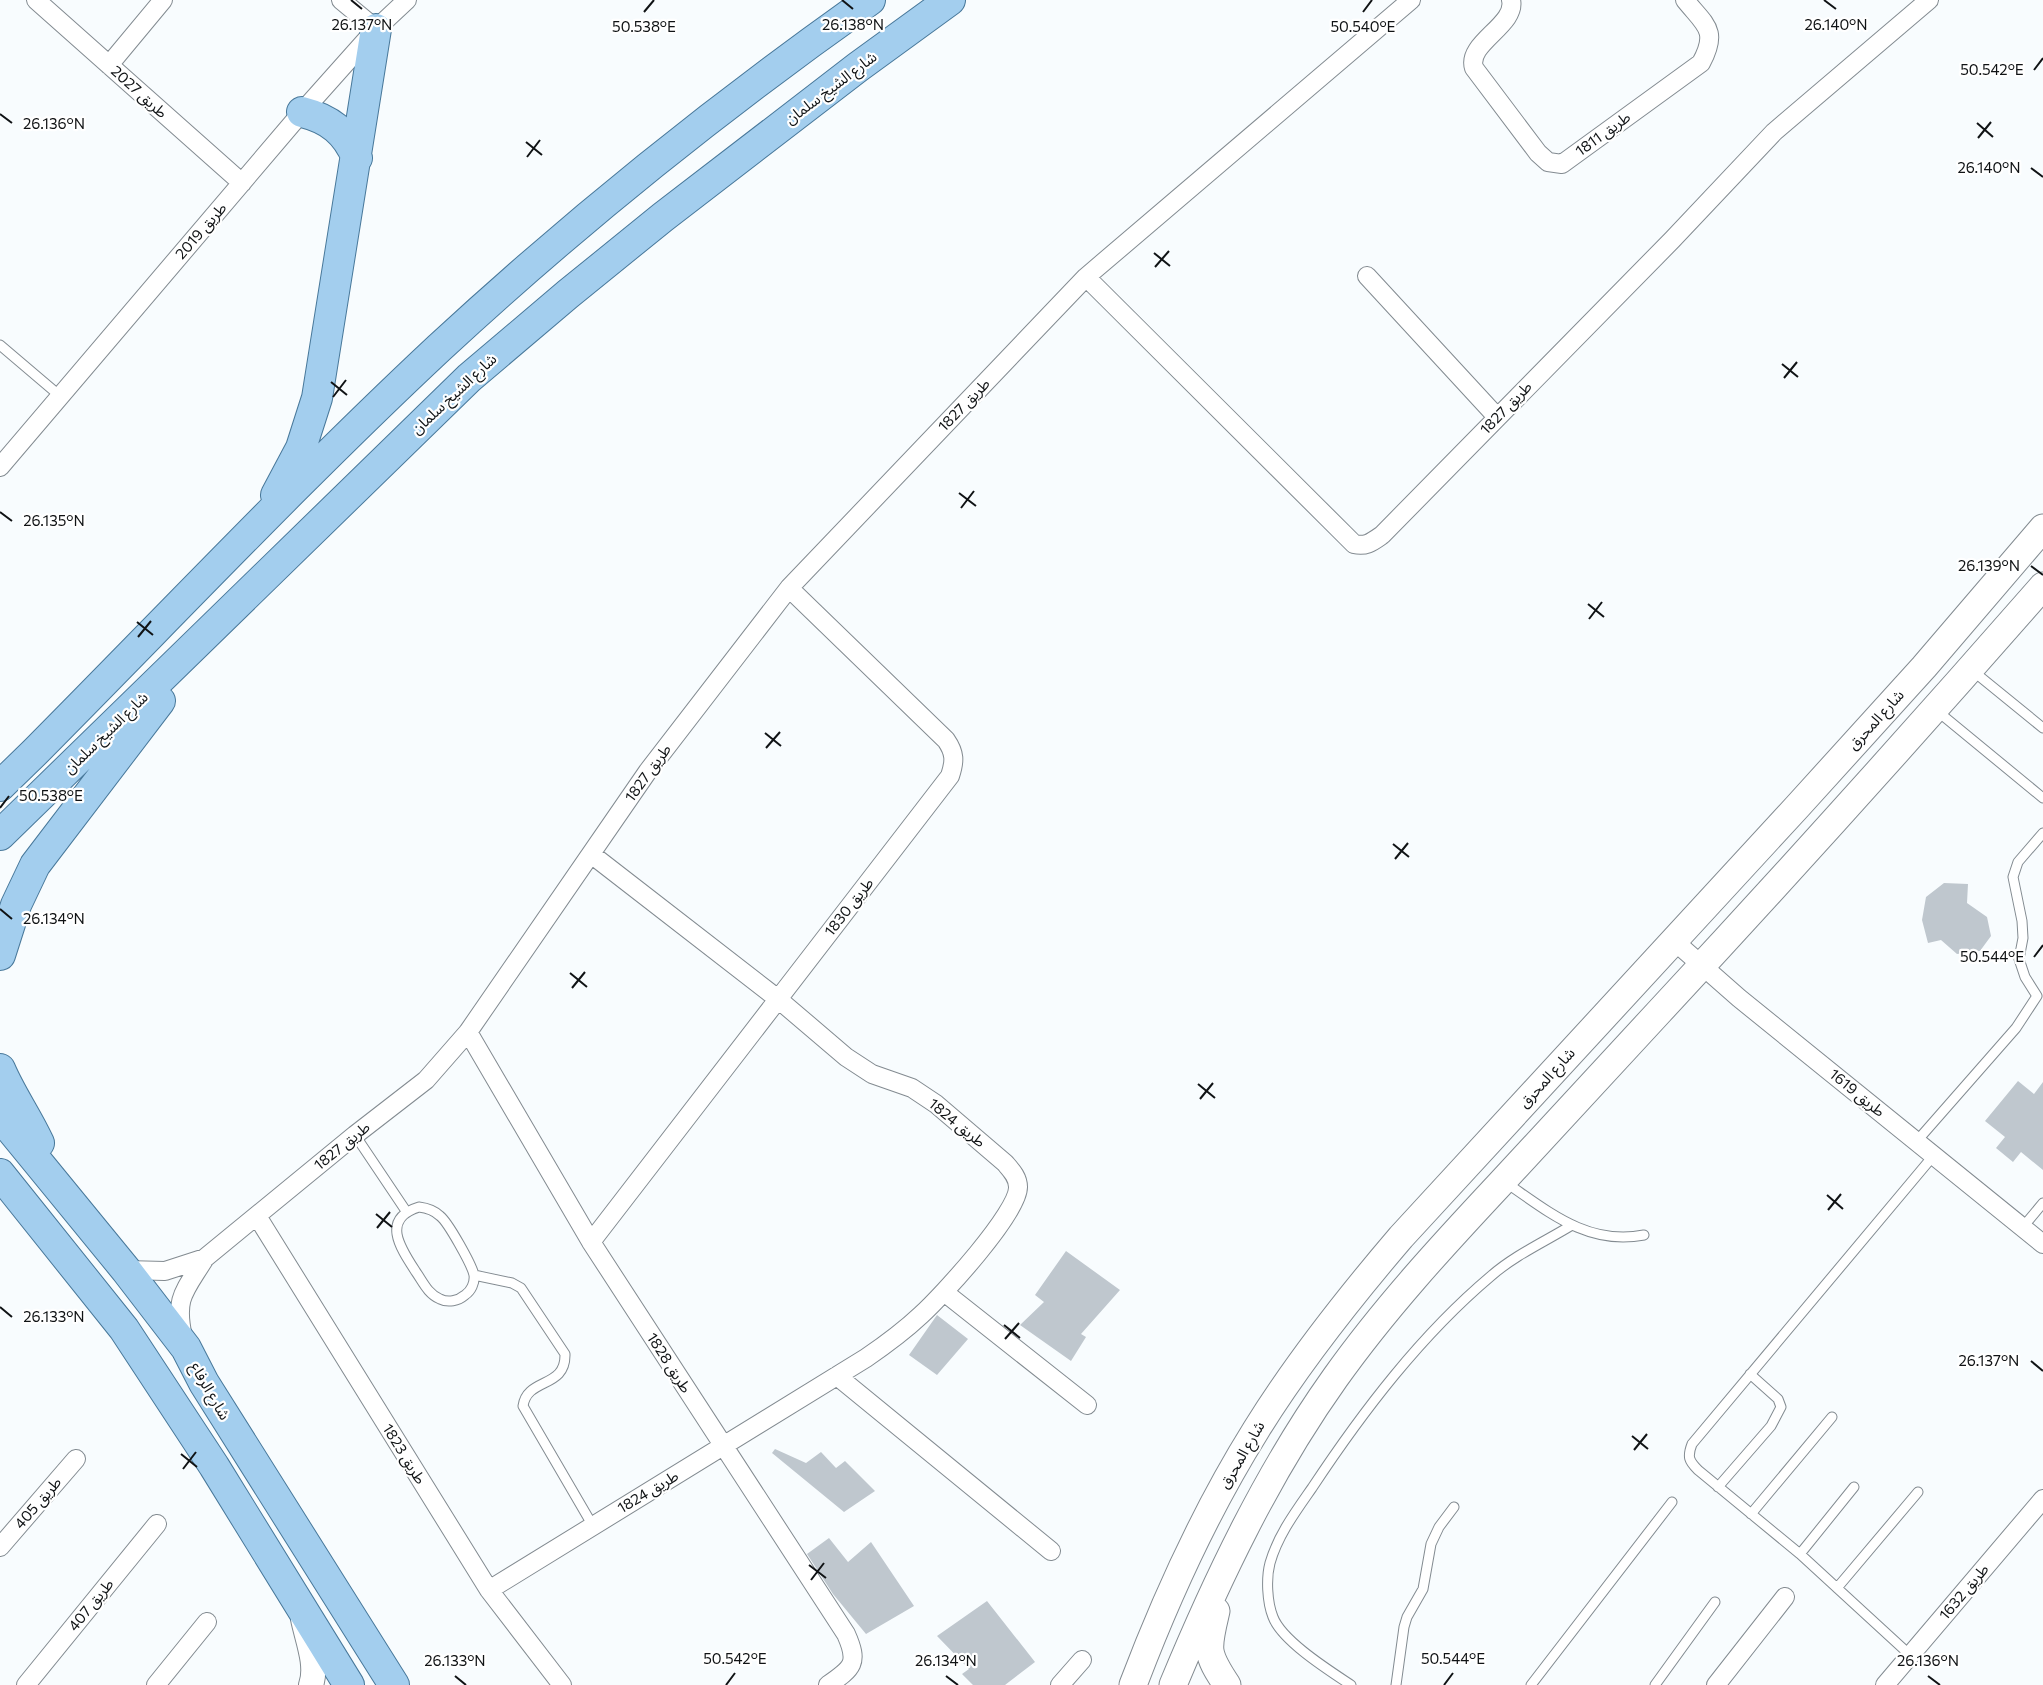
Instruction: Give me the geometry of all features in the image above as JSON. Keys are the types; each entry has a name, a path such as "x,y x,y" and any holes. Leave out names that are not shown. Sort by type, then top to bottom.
{"main road":[{"path":"0,786 259,525 439,349 566,237 697,130 870,0"},
{"name":"شارع الشيخ سلمان","path":"0,835 469,378 567,294 751,148 950,0"},
{"path":"259,525 301,448 317,398 376,28"},
{"path":"302,112 331,122 351,144 357,158"},
{"name":"شارع المحرق","path":"1138,1684 1178,1577 1209,1513 1255,1431 1307,1354 1351,1295 1924,667 2043,528"},
{"path":"1173,1685 1199,1623 1248,1520 1288,1451 1334,1380 1380,1319 1429,1260 1702,965 1971,669 2043,586"},
{"path":"0,955 16,904 35,865 221,621"},
{"path":"1924,667 1942,700"},
{"path":"0,778 35,752"},
{"path":"0,1070 10,1093 30,1122 60,1189"},
{"name":"شارع الرفاع","path":"0,1116 126,1270 186,1348 204,1383 394,1685"},
{"path":"0,1174 124,1329 214,1466 349,1685"},
{"path":"1227,1685 1213,1664 1209,1650 1210,1636 1229,1558"}],"street":[{"name":"طريق 2027","path":"36,0 242,183"},
{"path":"109,65 163,0"},
{"path":"341,0 376,28"},
{"name":"طريق 2019","path":"0,467 302,112 376,28 407,0"},
{"name":"طريق 1827","path":"186,1348 179,1316 180,1300 205,1258 426,1080 468,1032 648,771 789,588 1086,277 1411,0"},
{"name":"طريق 1811","path":"1511,0 1512,5 1507,16 1475,53 1472,62 1474,68 1538,153 1548,162 1562,164 1701,63 1710,47 1709,31 1684,0"},
{"name":"طريق 1827","path":"1086,277 1354,544 1362,546 1382,535 1672,240 1774,132 1929,0"},
{"path":"1367,276 1497,417"},
{"name":"طريق 1830","path":"591,1242 950,776 955,762 953,750 946,740 789,588"},
{"name":"طريق 1824","path":"489,1590 723,1447 894,1338 944,1292 1009,1212 1016,1200 1018,1187 1014,1173 1005,1163 936,1104 912,1088 872,1074 846,1056 778,999 591,854"},
{"name":"طريق 1619","path":"1673,940 1739,998 2043,1244"},
{"name":"طريق 1828","path":"468,1032 591,1242 846,1634 854,1651 852,1663 844,1675 828,1685"},
{"name":"طريق 1823","path":"257,1216 489,1590 562,1685"},
{"name":"طريق 1827","path":"126,1270 165,1271 205,1258"},
{"path":"944,1292 1087,1405"},
{"path":"837,1376 1052,1551"},
{"name":"طريق 405","path":"0,1547 76,1459"},
{"name":"طريق 1632","path":"1885,1685 2043,1499"},
{"name":"طريق 407","path":"26,1685 157,1524"},
{"path":"1716,1685 1785,1597"},
{"path":"300,1608 312,1661 314,1678 311,1685"},
{"path":"156,1685 207,1622"},
{"path":"1060,1685 1082,1660"}],"lane":[{"path":"0,345 60,396"},
{"path":"1971,669 2043,728"},
{"path":"1942,700 2043,798"},
{"path":"1916,1142 2040,999 2025,977 2019,959 2023,938 2022,921 2013,876 2018,862 2043,833"},
{"path":"355,1135 406,1211"},
{"path":"1910,1655 1800,1554 1718,1487 1690,1461 1688,1454 1692,1444 1934,1155"},
{"path":"1503,1181 1572,1225 1598,1235 1613,1238 1644,1235"},
{"path":"2023,1227 2043,1203"},
{"path":"419,1207 438,1214 445,1221 474,1275 473,1284 468,1293 460,1299 450,1302 440,1300 430,1293 399,1244 396,1231 399,1220 406,1211 419,1207"},
{"path":"1352,1685 1321,1666 1293,1643 1273,1619 1268,1593 1269,1564 1284,1531 1362,1415 1446,1316 1493,1274 1572,1225"},
{"path":"474,1275 512,1283 521,1288 565,1354 566,1364 563,1371 531,1391 525,1398 524,1406 593,1526"},
{"path":"1718,1487 1771,1426 1780,1407 1778,1399 1750,1374"},
{"path":"1751,1514 1832,1417"},
{"path":"1800,1554 1854,1487"},
{"path":"1837,1588 1918,1492"},
{"path":"1531,1685 1672,1502"},
{"path":"1396,1685 1407,1617 1423,1589 1431,1544 1439,1527 1454,1507"},
{"path":"1655,1685 1715,1602"}],"building":[{"path":"1944,883 1968,884 1967,903 1987,917 1991,936 1980,951 1957,954 1941,940 1928,943 1922,920 1926,897"},
{"path":"2018,1081 2034,1094 2043,1082 2043,1170 2021,1152 2013,1162 1996,1148 2005,1137 1985,1121"},
{"path":"1066,1251 1120,1290 1081,1334 1086,1337 1071,1361 1020,1325 1044,1302 1035,1295"},
{"path":"937,1315 968,1339 937,1375 909,1355"},
{"path":"775,1449 806,1463 821,1452 836,1468 845,1461 875,1491 844,1512 772,1453"},
{"path":"829,1538 848,1562 871,1542 914,1606 866,1634 833,1594 807,1554"},
{"path":"987,1601 1035,1662 1005,1685 973,1685 962,1674 969,1669 937,1636"}]}
